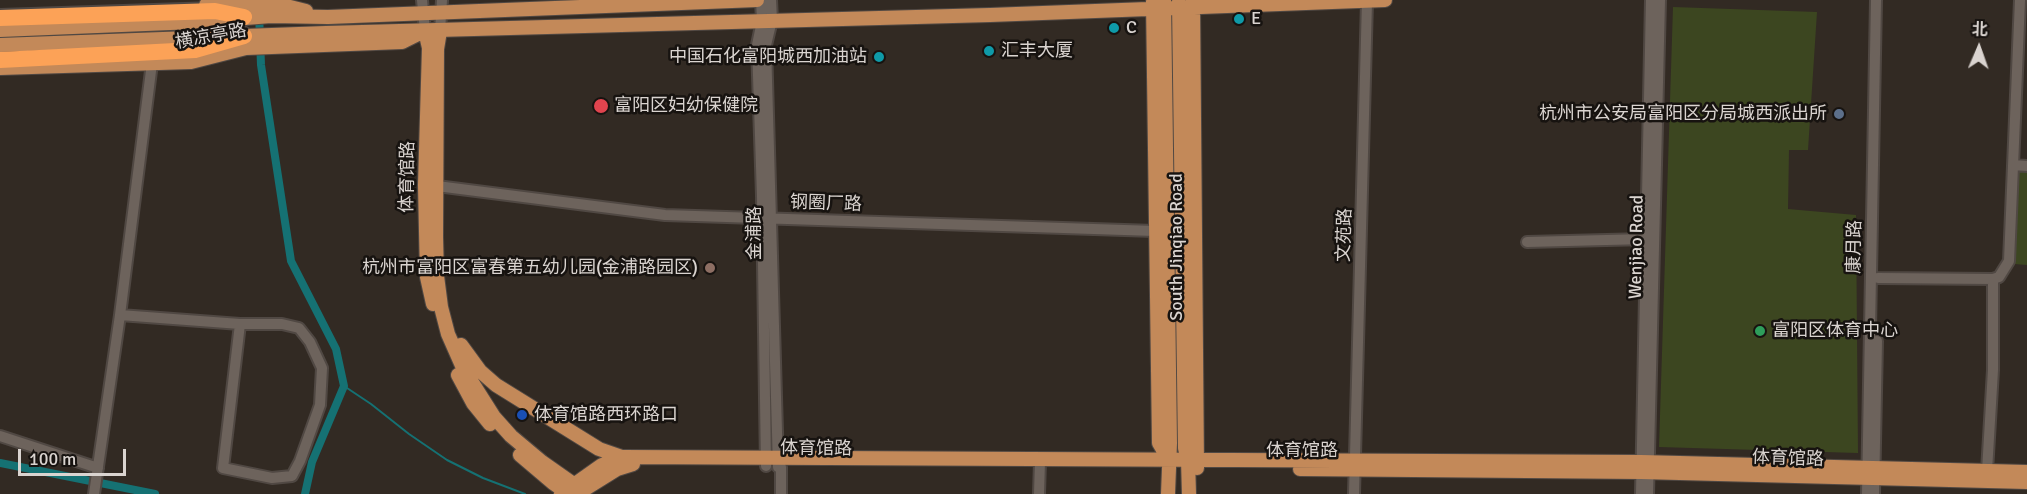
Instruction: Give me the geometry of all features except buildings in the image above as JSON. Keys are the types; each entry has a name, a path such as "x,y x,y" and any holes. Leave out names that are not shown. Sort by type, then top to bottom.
{"highway":[{"path":"0,18 244,10"},
{"path":"0,60 151,58 245,42"}],"main road":[{"name":"横凉亭路","path":"0,13 273,9 328,17 422,7 759,0"},
{"path":"425,31 1179,4 1385,0"},
{"name":"South Jinqiao Road","path":"1179,4 1185,448 1193,465 1197,494"},
{"name":"South Jinqiao Road","path":"1189,494 1193,465 1195,250 1193,4"},
{"name":"South Jinqiao Road","path":"1158,5 1155,231 1159,443 1169,465"},
{"name":"South Jinqiao Road","path":"1158,5 1167,310 1168,494"},
{"name":"横凉亭路","path":"0,30 194,22 244,10"},
{"name":"横凉亭路","path":"0,45 274,41 402,42 425,31"},
{"name":"体育馆路","path":"425,31 429,48 431,186 437,276 441,308 448,334 463,368 494,417 574,492"},
{"name":"体育馆路","path":"440,31 437,52 427,277 436,317 446,349 473,403 503,440 526,461 574,492"},
{"name":"横凉亭路","path":"0,68 151,58"},
{"path":"1183,268 1195,250"},
{"path":"1157,290 1167,310"},
{"name":"体育馆路","path":"441,308 467,356 496,385 599,449 627,461"},
{"name":"体育馆路","path":"574,492 602,465 627,461 1645,468 1871,474 2027,482"},
{"name":"体育馆路","path":"1871,474 2027,472"}],"street":[{"name":"金浦路","path":"759,0 767,20"},
{"name":"金浦路","path":"771,0 767,20 757,45 766,218 773,463 781,494"},
{"name":"Wenjiao Road","path":"1648,494 1645,468 1646,239 1651,0"},
{"name":"Wenjiao Road","path":"1641,494 1645,468 1660,0"},
{"name":"康月路","path":"1874,494 1871,474 1876,0"},
{"name":"康月路","path":"1867,494 1871,474 1878,278 1883,0"},
{"path":"1878,278 1993,279 2000,277 2009,261 2020,0"},
{"name":"文苑路","path":"1354,494 1367,1"},
{"path":"422,7 425,31"},
{"path":"440,31 442,7"},
{"path":"94,494 120,315 151,58"},
{"path":"2013,165 2027,166"},
{"name":"钢圈厂路","path":"431,186 665,215 1155,231"},
{"path":"1527,242 1646,239"},
{"path":"1987,471 1993,370 1993,279"},
{"path":"120,315 240,324 282,324 299,328 310,342 322,368 320,405 300,461 292,476 272,478 223,468 240,324"},
{"path":"0,436 98,468"},
{"path":"1039,494 1040,465"}],"green space":[{"name":"富阳区体育中心","path":"1673,7 1817,12 1808,150 1789,150 1788,209 1856,215 1858,453 1659,447"},
{"path":"2016,168 2027,168 2027,265 2014,264"}],"waterway":[{"path":"259,13 261,65 291,261 336,349 344,386 312,462 305,494"},
{"path":"344,386 447,460 483,478 525,494"},
{"path":"0,463 155,494"}],"place":[{"name":"E","path":"1239,19"},
{"name":"C","path":"1114,28"},
{"name":"汇丰大厦","path":"989,51"},
{"name":"中国石化富阳城西加油站","path":"879,57"},
{"name":"富阳区妇幼保健院","path":"601,106"},
{"name":"杭州市公安局富阳区分局城西派出所","path":"1839,114"},
{"name":"杭州市富阳区富春第五幼儿园(金浦路园区)","path":"710,268"},
{"name":"富阳区体育中心","path":"1760,331"},
{"name":"体育馆路西环路口","path":"522,415"}]}
